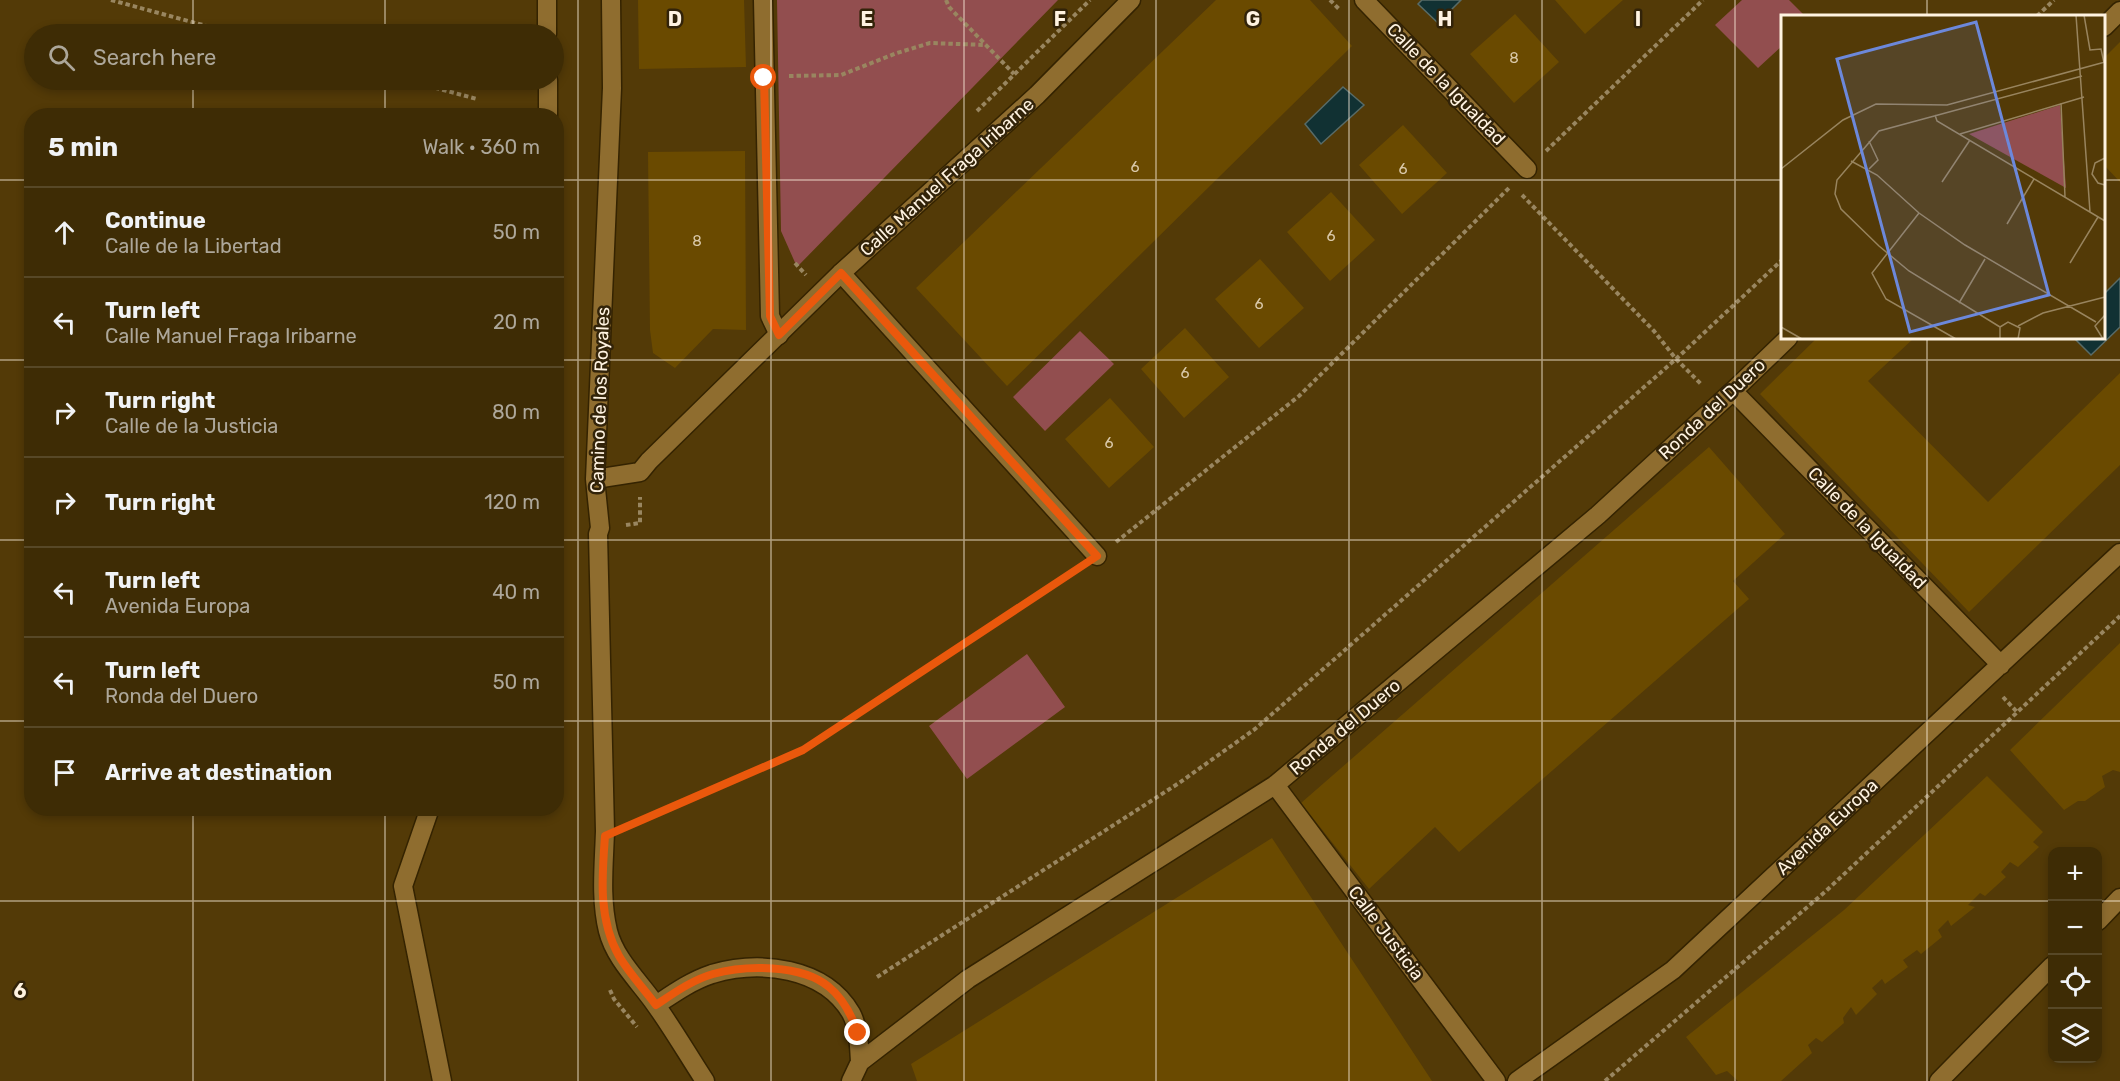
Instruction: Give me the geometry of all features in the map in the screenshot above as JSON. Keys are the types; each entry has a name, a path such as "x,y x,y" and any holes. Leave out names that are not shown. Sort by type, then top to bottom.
{"street":[{"path":"547,0 548,24"},
{"name":"Camino de los Royales","path":"605,836 598,534 600,528 596,479 612,88 611,0"},
{"path":"763,0 770,316 779,335"},
{"name":"Calle Manuel Fraga Iribarne","path":"640,472 841,273 1037,96 1131,0"},
{"name":"Calle de la Igualdad","path":"1364,0 1527,169"},
{"path":"2105,25 2120,11"},
{"path":"548,90 548,108"},
{"path":"841,273 1097,556"},
{"name":"Ronda del Duero","path":"851,1081 860,1062 968,979 1275,785 1598,515 1787,339"},
{"name":"Calle de la Igualdad","path":"1726,397 2001,665"},
{"path":"596,479 640,472"},
{"name":"Avenida Europa","path":"1517,1081 1673,970 2120,553"},
{"name":"Calle Justicia","path":"1275,785 1496,1081"},
{"path":"427,816 403,886 442,1081"},
{"path":"605,836 602,877 608,933 620,957 656,1005 705,1081"},
{"path":"2102,916 2120,898"},
{"name":"Ronda del Duero","path":"656,1005 691,982 712,974 736,969 783,969 808,976 828,986 852,1015 858,1033 860,1062"},
{"path":"1939,1081 2048,970"}],"path":[{"path":"111,0 199,24"},
{"path":"946,0 949,8 1014,74"},
{"path":"973,115 1090,0"},
{"path":"1330,0 1347,17"},
{"path":"1527,169 1703,0"},
{"path":"2038,15 2054,0"},
{"path":"764,78 841,75 930,43 986,45"},
{"path":"443,90 477,99"},
{"path":"605,836 803,750 1097,556 1299,396 1512,185 1654,331 1677,359 1726,397"},
{"path":"877,977 1179,783 1255,729 1677,359 1781,261"},
{"path":"600,528 640,523 640,472"},
{"path":"1605,1081 1826,891 2120,616"},
{"path":"1986,679 2017,712"},
{"path":"609,989 614,999 638,1028"}],"shaded area":[{"path":"777,0 1058,0 797,267 781,231"},
{"path":"1742,0 1789,0 1804,15 1781,15 1781,47 1758,68 1715,25"},
{"path":"1080,331 1114,364 1045,431 1013,397"},
{"path":"1027,654 1065,707 967,779 929,726"}],"water":[{"path":"1422,0 1461,0 1438,23 1418,4"},
{"path":"1343,87 1364,105 1321,144 1305,124"},
{"path":"2120,278 2120,327 2091,355 2075,339 2105,339 2105,293"}],"building":[{"path":"638,0 744,0 746,67 639,69"},
{"path":"1216,0 1310,0 1352,46 1007,386 916,288"},
{"path":"1555,0 1623,0 1585,34"},
{"path":"1515,14 1559,62 1514,103 1470,54"},
{"path":"2120,42 2120,182 2105,166 2105,57"},
{"path":"1403,125 1447,173 1402,214 1359,165"},
{"path":"745,151 746,330 713,329 675,368 653,353 650,330 648,152"},
{"path":"1331,192 1375,240 1330,281 1287,232"},
{"path":"1260,259 1304,308 1259,348 1215,299"},
{"path":"1185,328 1229,377 1184,418 1141,369"},
{"path":"1816,339 1913,339 1868,381 1988,502 2120,373 2120,465 1969,612 1760,394"},
{"path":"1110,398 1154,447 1109,488 1065,439"},
{"path":"1709,447 1785,534 1733,581 1749,599 1459,852 1435,827 1369,889 1301,803"},
{"path":"2120,643 2120,772 2113,770 2102,776 2105,787 2085,801 2078,801 2064,810 2010,750"},
{"path":"1987,776 2043,832 2033,842 2039,847 2018,867 2010,862 2001,872 2006,877 1985,896 1980,893 1968,905 1975,907 1951,926 1948,920 1938,930 1942,937 1921,954 1917,950 1903,960 1908,967 1885,984 1882,979 1872,988 1877,994 1856,1015 1851,1007 1843,1018 1844,1023 1822,1042 1816,1038 1808,1045 1812,1053 1781,1081 1738,1081 1727,1071 1716,1075 1686,1037 1844,910"},
{"path":"1272,838 1432,1081 917,1081 911,1064"}],"route":[{"path":"764,78 770,316 779,335 841,273 1097,556 803,750 605,836 602,877 608,933 620,957 656,1005 691,982 712,974 736,969 783,969 808,976 828,986 852,1015 858,1033"}]}
